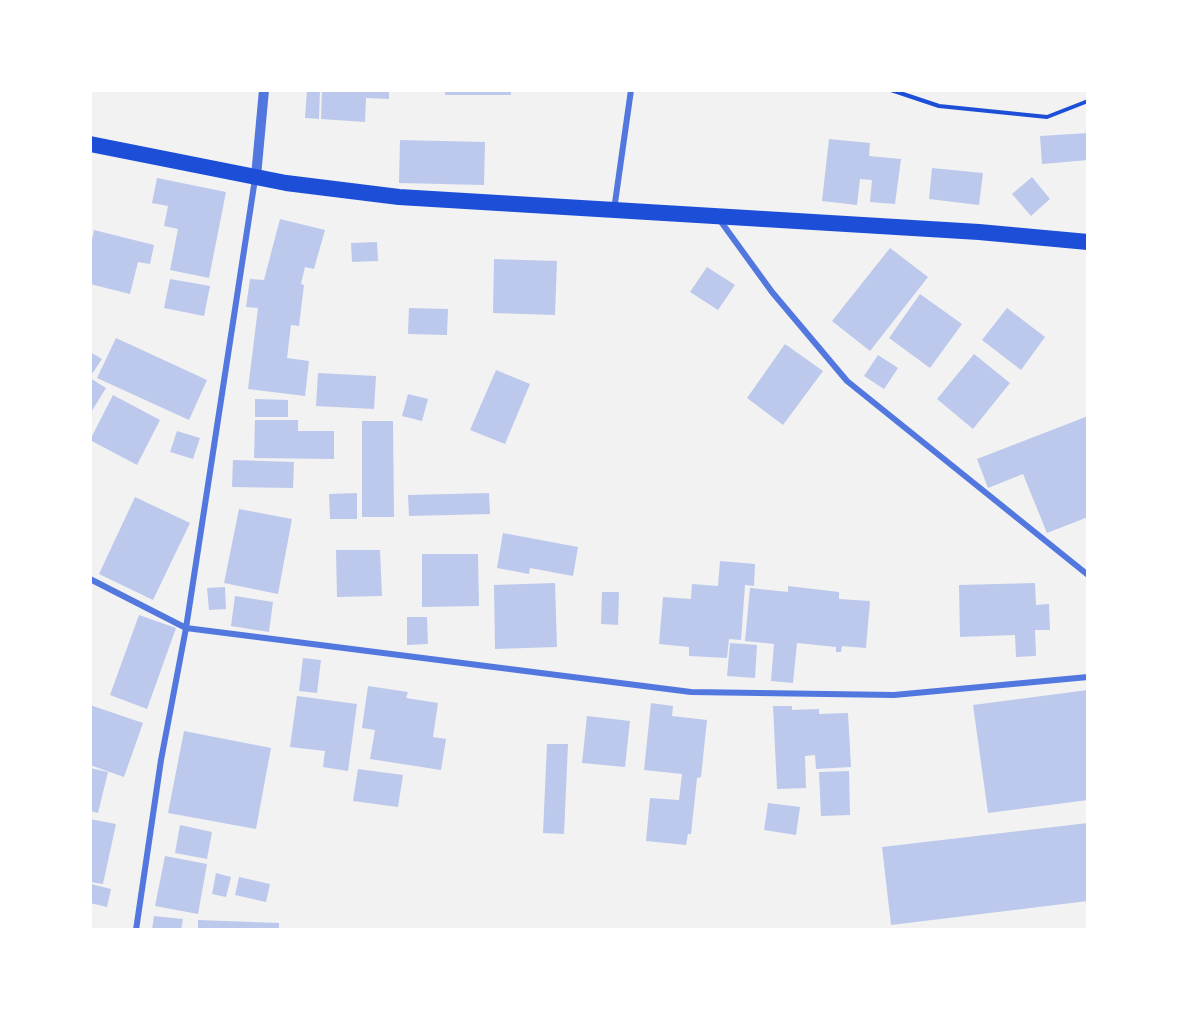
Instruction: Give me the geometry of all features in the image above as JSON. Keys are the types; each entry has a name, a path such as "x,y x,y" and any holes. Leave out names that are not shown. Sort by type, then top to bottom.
{"highway":[{"path":"90,144 286,183 399,197 979,232 1088,242"}],"street":[{"path":"136,930 161,760 186,628 256,176 264,90"},
{"path":"614,210 631,90"},
{"path":"717,217 772,292 847,381 1088,575"},
{"path":"90,579 186,628 691,692 894,695 1088,677"}],"path":[{"path":"891,90 939,106 1047,117 1088,101"}],"building":[{"path":"307,90 320,90 319,119 305,118"},
{"path":"322,90 389,90 389,99 366,98 365,122 321,119"},
{"path":"445,90 511,90 511,95 445,95"},
{"path":"1088,133 1088,160 1042,164 1040,136"},
{"path":"829,139 870,143 869,156 901,159 895,204 870,202 872,180 860,179 857,205 822,201"},
{"path":"400,140 485,142 484,185 399,183"},
{"path":"932,168 983,173 979,205 929,199"},
{"path":"1032,177 1050,199 1031,216 1012,194"},
{"path":"157,178 226,192 209,278 170,270 178,229 164,226 168,206 152,203"},
{"path":"280,219 325,230 314,269 305,267 301,284 304,285 299,326 291,325 287,358 309,361 305,396 248,389 258,308 246,307 250,279 264,280"},
{"path":"94,230 154,245 150,264 138,262 130,294 90,284 90,249"},
{"path":"377,242 378,261 352,262 351,243"},
{"path":"890,248 928,277 870,351 832,321"},
{"path":"494,259 557,261 555,315 493,313"},
{"path":"707,267 735,285 718,310 690,292"},
{"path":"170,279 210,286 204,316 164,308"},
{"path":"920,294 962,324 930,368 889,338"},
{"path":"409,308 448,309 447,335 408,334"},
{"path":"1007,308 1045,337 1021,370 982,340"},
{"path":"116,338 207,380 189,420 97,378"},
{"path":"785,344 823,371 783,425 747,398"},
{"path":"90,352 102,359 90,377"},
{"path":"974,354 1010,383 973,429 937,399"},
{"path":"878,355 898,368 884,389 864,376"},
{"path":"496,370 530,384 505,444 470,430"},
{"path":"318,373 376,376 374,409 316,406"},
{"path":"90,378 106,388 90,414"},
{"path":"408,394 428,399 422,421 402,416"},
{"path":"113,395 160,420 137,465 90,440"},
{"path":"255,399 288,400 288,417 255,417"},
{"path":"1088,416 1088,517 1047,533 1023,474 988,488 977,459"},
{"path":"255,420 298,420 298,431 334,431 334,459 254,458"},
{"path":"362,421 393,421 394,517 362,517"},
{"path":"177,431 200,438 193,459 170,452"},
{"path":"233,460 294,462 293,488 232,487"},
{"path":"357,493 357,519 330,519 329,494"},
{"path":"489,493 490,514 409,516 408,495"},
{"path":"135,497 190,523 153,600 99,574"},
{"path":"239,509 292,519 278,594 224,583"},
{"path":"503,533 578,547 573,576 530,568 529,574 497,568"},
{"path":"336,550 380,550 382,596 337,597"},
{"path":"422,554 478,554 479,606 422,607"},
{"path":"720,561 755,564 754,586 745,585 741,640 729,639 727,658 689,656 689,647 659,644 663,597 691,599 692,584 718,586"},
{"path":"555,583 557,647 495,649 494,585"},
{"path":"1035,583 1036,605 1049,604 1050,630 1035,630 1036,656 1016,657 1015,635 960,637 959,585"},
{"path":"788,586 839,592 839,599 870,601 866,648 842,646 841,652 836,652 836,647 797,643 793,683 771,681 774,644 745,641 750,588 788,592"},
{"path":"225,587 226,609 209,610 207,588"},
{"path":"602,592 619,592 618,625 601,624"},
{"path":"235,596 273,602 269,632 231,626"},
{"path":"139,615 176,628 147,709 110,695"},
{"path":"407,617 427,617 428,644 407,645"},
{"path":"730,643 757,645 755,678 727,676"},
{"path":"303,658 321,660 317,693 299,691"},
{"path":"368,686 408,692 406,698 438,703 433,737 446,739 441,770 370,759 375,730 362,728"},
{"path":"1088,690 1088,800 988,813 973,705"},
{"path":"297,696 357,704 348,771 323,767 325,751 290,747"},
{"path":"651,703 673,706 672,716 707,720 701,777 697,778 691,834 688,834 686,845 646,841 650,798 679,800 682,774 644,770"},
{"path":"90,705 143,723 124,777 90,765"},
{"path":"773,706 792,706 792,710 819,709 819,714 848,713 851,767 816,769 815,755 805,756 806,788 777,789"},
{"path":"587,716 630,721 625,767 582,763"},
{"path":"184,731 271,748 256,829 168,813"},
{"path":"547,744 568,744 564,834 543,833"},
{"path":"90,768 108,772 98,813 90,811"},
{"path":"358,769 403,775 398,807 353,801"},
{"path":"849,771 850,815 821,816 819,772"},
{"path":"768,803 800,807 796,835 764,830"},
{"path":"90,819 116,824 103,884 90,882"},
{"path":"1088,823 1088,901 891,925 882,847"},
{"path":"180,825 212,832 207,859 175,853"},
{"path":"165,856 207,864 198,914 155,906"},
{"path":"216,873 231,877 226,897 212,894"},
{"path":"239,877 270,884 266,902 235,895"},
{"path":"91,884 111,889 107,907 90,903"},
{"path":"154,916 183,919 181,930 152,930"},
{"path":"198,920 279,923 279,930 198,930"}]}
